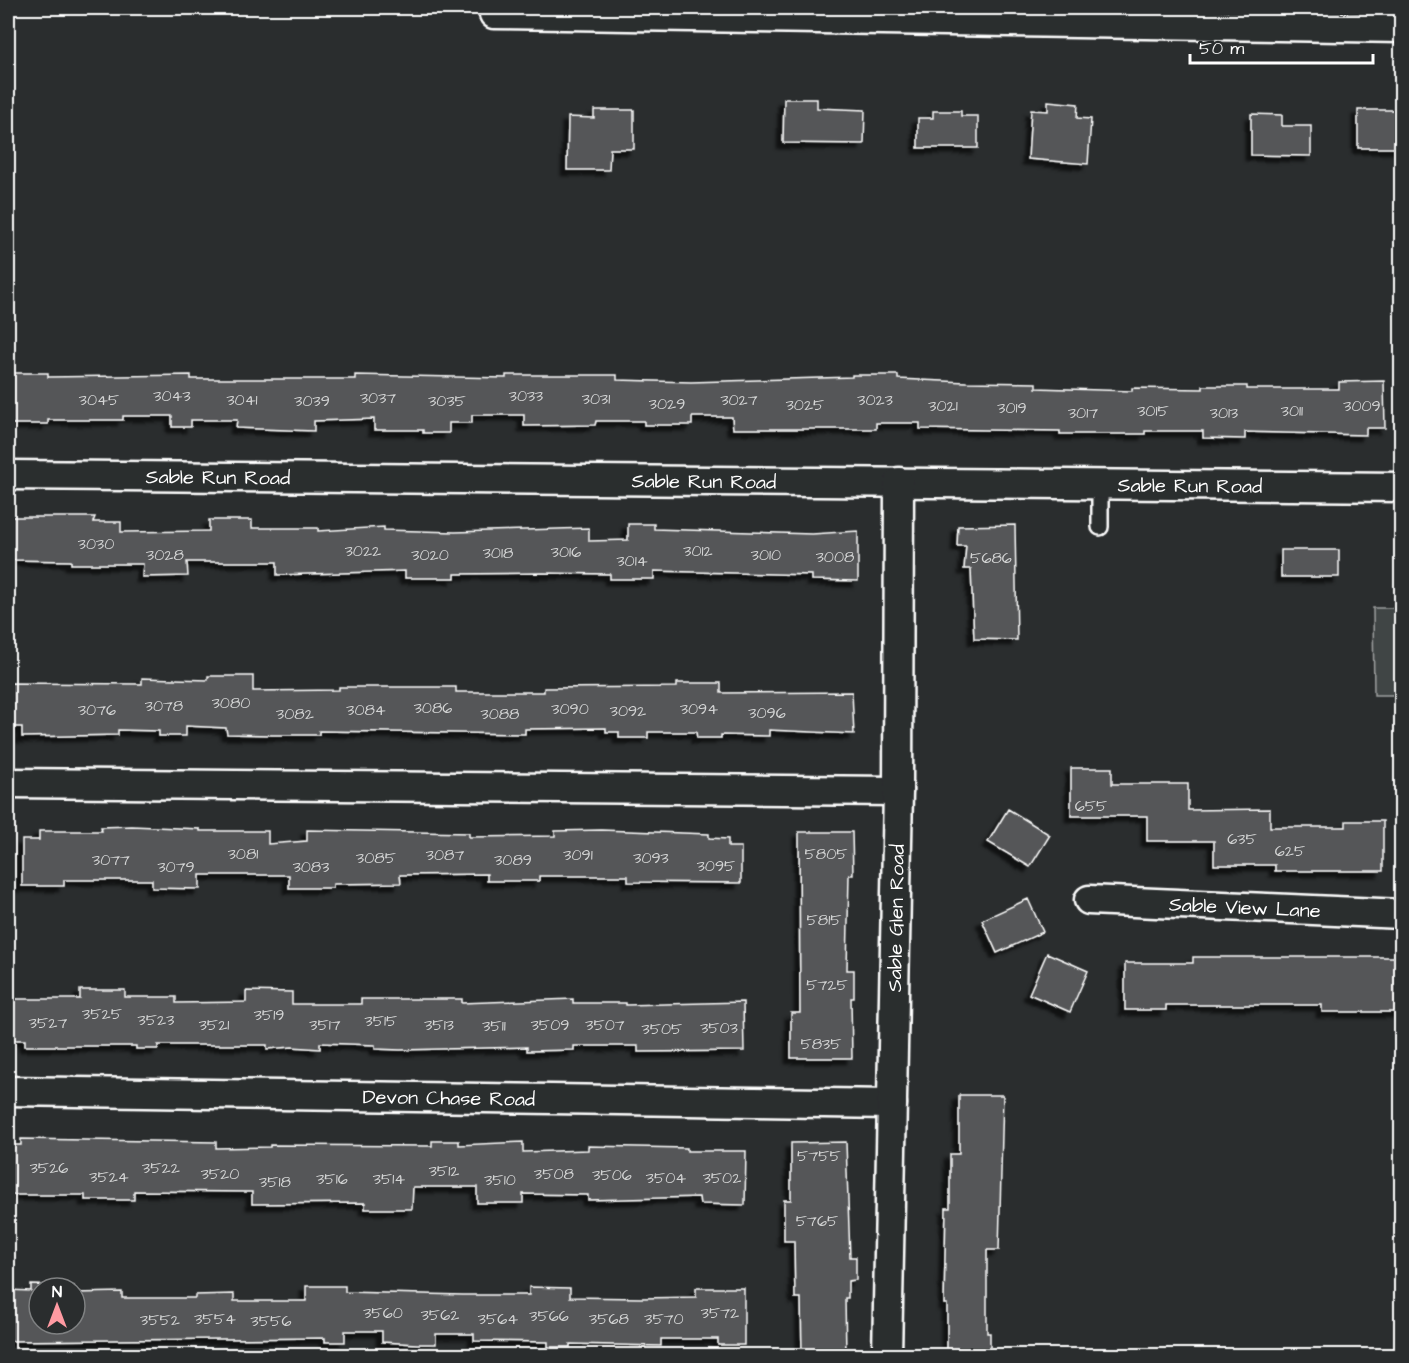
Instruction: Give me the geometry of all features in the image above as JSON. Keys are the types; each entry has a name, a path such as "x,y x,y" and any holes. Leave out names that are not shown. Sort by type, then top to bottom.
{"street":[{"path":"494,14 1401,28"},
{"name":"Sable Run Road","path":"8,475 1401,487"},
{"name":"Sable Glen Road","path":"887,1356 898,791 899,482"},
{"path":"8,783 898,791"},
{"name":"Sable View Lane","path":"1089,900 1401,914"},
{"name":"Devon Chase Road","path":"8,1091 892,1104"}],"lane":[{"path":"1100,483 1100,527"}],"shaded area":[{"path":"1373,608 1401,608 1401,695 1374,695"}],"building":[{"path":"784,99 817,99 817,108 865,110 864,144 783,143"},
{"path":"1048,101 1078,104 1077,118 1091,119 1088,164 1028,159 1031,110 1048,111"},
{"path":"594,110 634,110 634,149 610,149 609,170 567,170 568,117 594,118"},
{"path":"1358,110 1401,110 1401,148 1358,148"},
{"path":"933,111 961,111 961,116 978,116 978,148 918,148 918,118 933,118"},
{"path":"1251,114 1282,115 1282,126 1311,126 1311,156 1251,155"},
{"path":"8,373 48,373 48,377 191,375 191,379 355,379 355,375 506,378 506,375 617,375 617,380 691,382 898,375 898,379 1036,383 1036,388 1132,391 1132,388 1203,389 1203,386 1247,386 1247,389 1339,389 1339,382 1384,381 1385,428 1366,428 1366,435 1245,432 1245,439 1203,438 1203,431 1060,434 1060,431 920,429 920,423 876,423 876,429 733,429 732,417 692,417 692,425 644,425 644,421 596,421 595,425 524,426 524,415 472,415 472,423 449,423 449,433 423,433 423,430 374,430 374,419 314,421 314,431 236,428 237,420 191,420 191,427 172,427 172,416 123,416 123,420 48,420 48,424 8,424"},
{"path":"9,517 95,517 93,522 121,522 121,532 209,531 209,520 252,520 252,528 318,528 318,531 384,527 384,530 455,532 589,528 589,541 628,540 628,524 654,524 654,529 812,534 858,531 858,581 812,580 812,575 654,571 654,579 610,579 610,574 543,573 455,574 455,578 405,578 405,571 277,575 277,562 187,562 188,576 142,577 143,564 71,564 71,561 9,560"},
{"path":"1015,525 1017,640 974,639 971,569 964,569 966,546 957,546 958,526"},
{"path":"1281,550 1339,550 1339,577 1281,577"},
{"path":"208,676 253,676 253,691 339,690 339,687 456,687 456,692 544,692 544,688 677,687 677,683 721,683 721,693 852,692 854,734 769,730 769,736 721,735 721,738 697,738 696,732 648,732 648,738 619,738 619,732 606,732 606,728 525,729 525,734 319,731 319,735 272,735 227,734 226,728 186,726 186,736 159,736 159,731 118,730 118,735 22,737 22,727 9,727 9,683 142,684 142,678 208,680"},
{"path":"1071,768 1112,768 1112,784 1188,784 1188,810 1270,809 1270,827 1346,827 1346,821 1383,821 1383,871 1275,871 1275,865 1214,865 1214,841 1147,841 1147,816 1071,816"},
{"path":"1008,809 1050,835 1030,867 988,842"},
{"path":"101,827 200,829 200,831 268,831 268,844 307,841 307,830 469,833 469,837 555,836 555,831 601,830 709,834 709,838 728,839 728,847 741,847 741,883 628,882 628,876 539,876 539,881 487,881 487,874 400,875 401,883 333,884 333,888 289,888 289,875 200,875 200,889 152,888 152,880 64,880 64,886 22,886 22,840 39,840 39,831 102,831"},
{"path":"799,832 852,832 853,875 849,875 847,970 854,970 854,998 851,998 852,1058 791,1058 791,1013 800,1013"},
{"path":"1028,899 1043,932 997,953 982,920"},
{"path":"1047,953 1088,971 1070,1012 1029,994"},
{"path":"1193,957 1401,957 1401,1012 1322,1012 1322,1005 1166,1005 1166,1010 1125,1010 1125,963 1193,963"},
{"path":"80,990 125,990 125,997 176,997 176,1003 246,1002 246,991 292,992 292,1004 361,1004 361,999 462,999 462,1003 573,999 573,1003 626,1003 626,1005 743,1002 744,1051 638,1052 638,1046 574,1046 574,1050 527,1051 527,1047 400,1050 375,1049 375,1045 320,1043 320,1049 292,1047 267,1049 267,1045 158,1045 158,1049 136,1049 136,1046 25,1046 25,1040 8,1040 8,999 80,999"},
{"path":"959,1095 1003,1095 999,1250 987,1250 987,1333 990,1333 990,1356 947,1356 947,1304 944,1304 946,1208 950,1208 950,1154 959,1154"},
{"path":"21,1139 216,1142 216,1148 270,1147 270,1145 432,1146 432,1141 459,1141 459,1145 523,1142 523,1152 588,1150 588,1146 687,1148 687,1151 746,1151 745,1205 700,1204 699,1197 588,1200 588,1195 523,1194 523,1203 477,1203 477,1187 413,1187 412,1209 365,1209 365,1203 252,1204 252,1192 134,1191 134,1200 85,1200 85,1195 8,1195 8,1145 21,1145"},
{"path":"846,1142 850,1257 856,1257 856,1280 848,1281 848,1298 845,1298 846,1354 802,1354 801,1298 795,1298 794,1241 784,1241 784,1200 791,1200 791,1143"},
{"path":"306,1286 345,1286 345,1292 463,1295 529,1295 529,1287 570,1288 570,1297 641,1298 696,1297 696,1288 744,1288 744,1345 718,1345 718,1339 661,1339 661,1346 570,1344 570,1347 548,1347 548,1342 474,1341 474,1334 436,1334 436,1344 417,1344 382,1342 382,1331 345,1331 345,1342 325,1342 325,1338 8,1341 8,1290 27,1291 27,1336 87,1336 87,1293 122,1292 122,1298 195,1298 195,1295 234,1294 234,1301 306,1301"}]}
